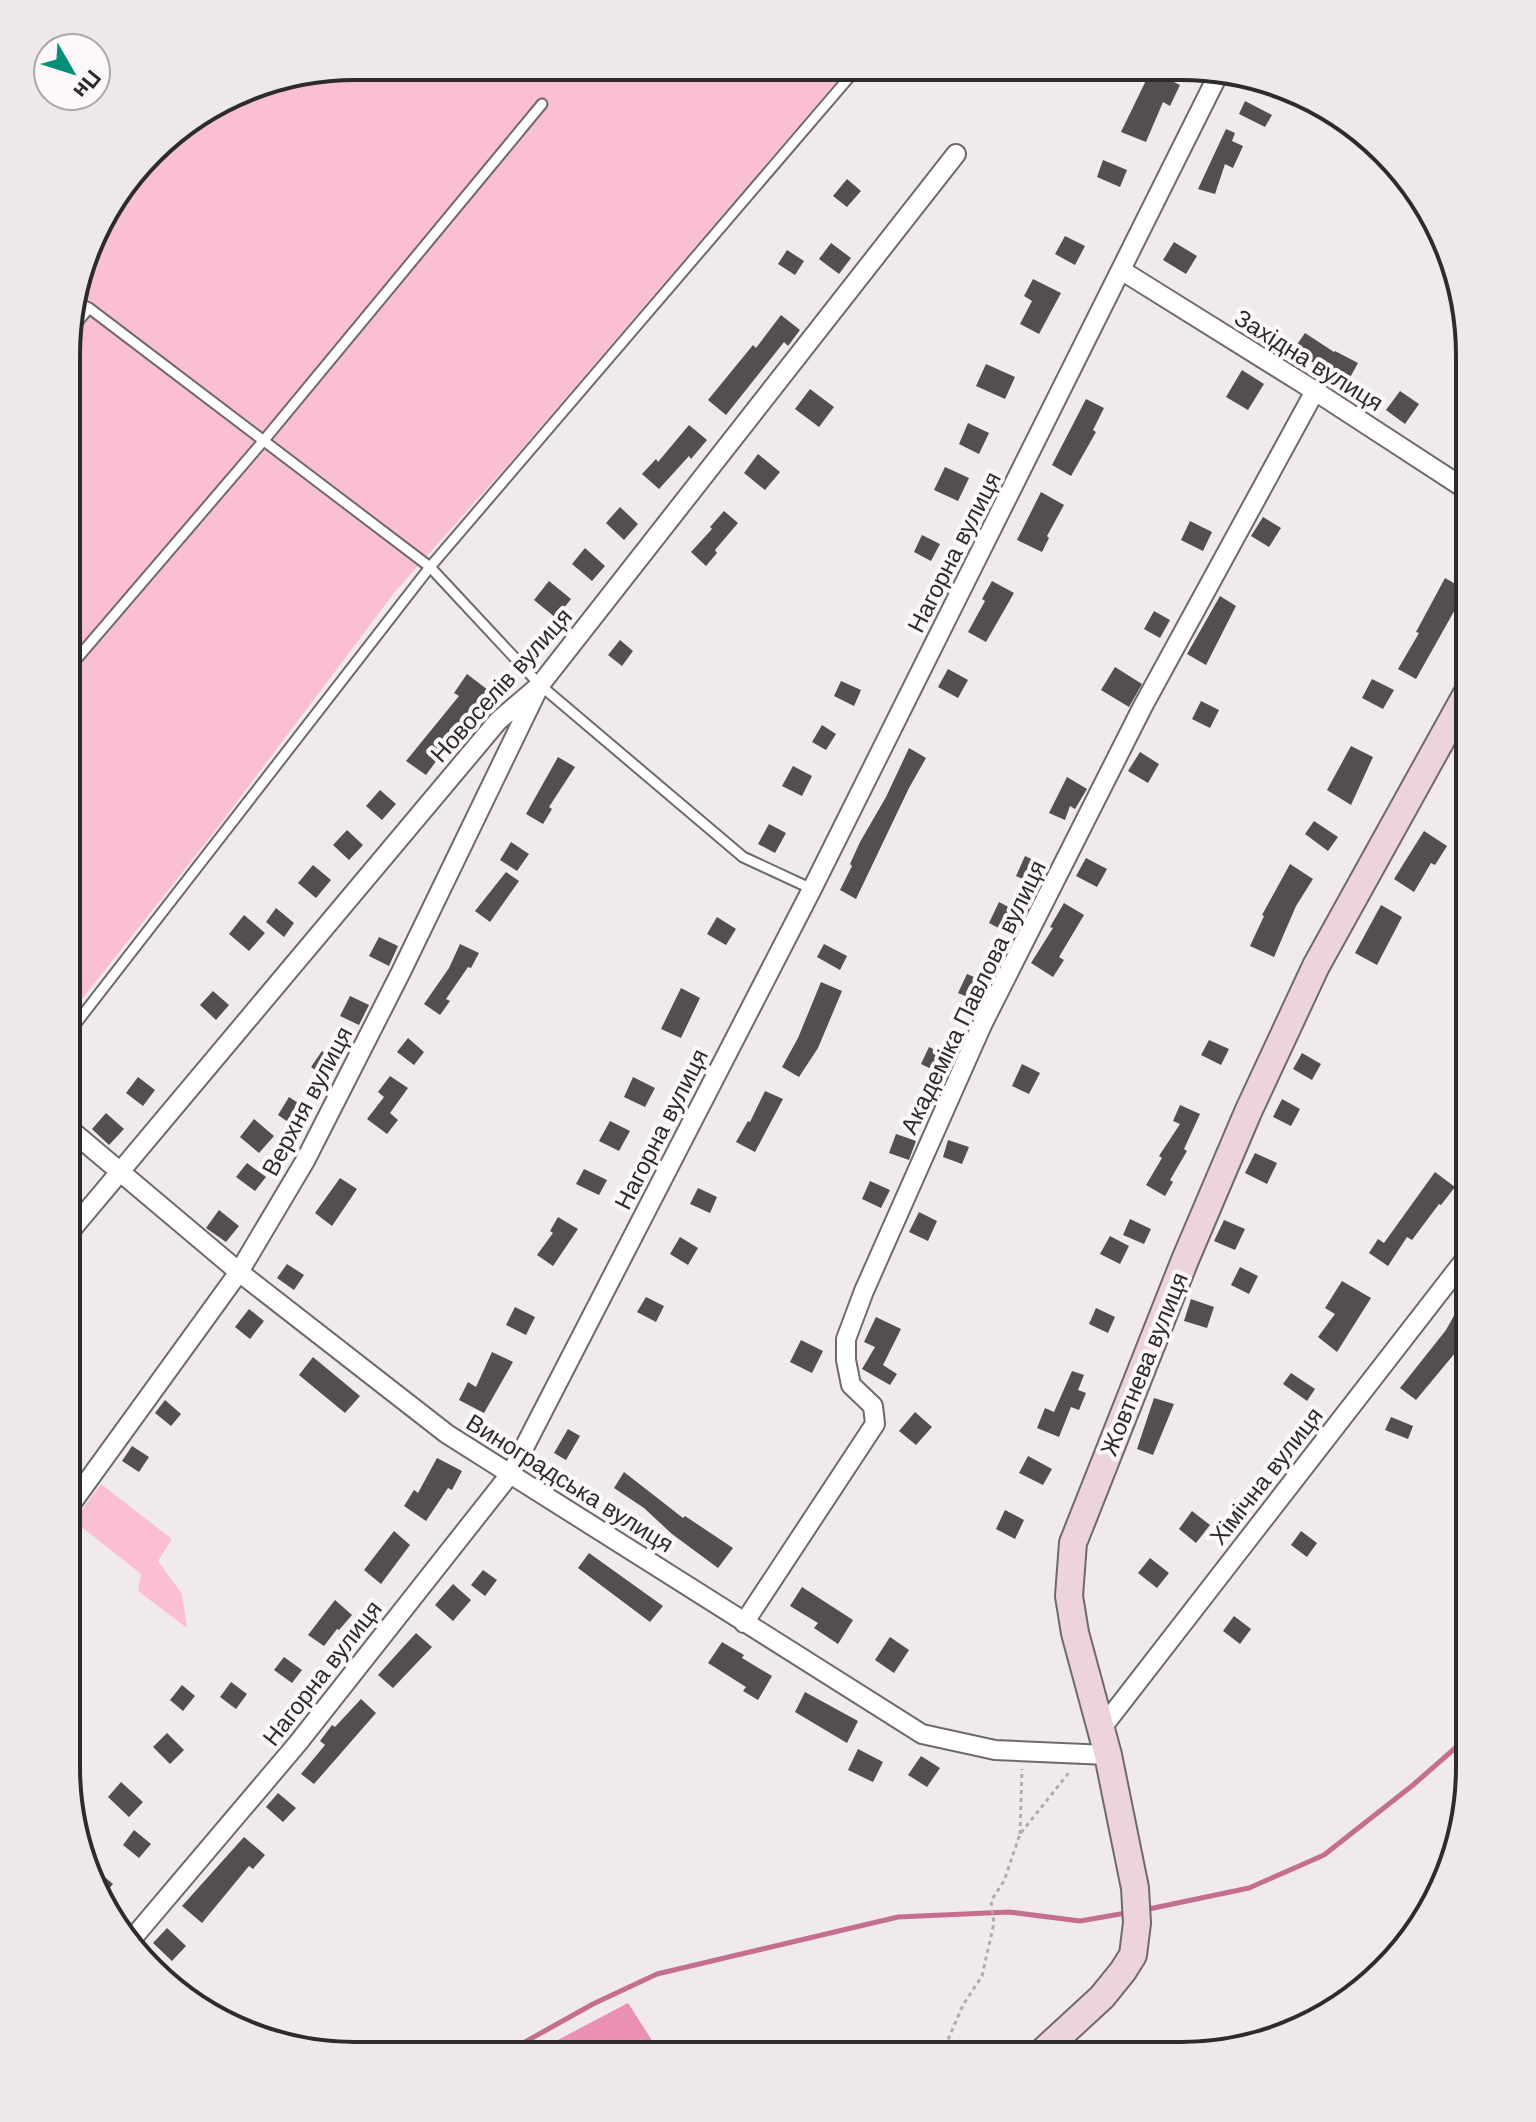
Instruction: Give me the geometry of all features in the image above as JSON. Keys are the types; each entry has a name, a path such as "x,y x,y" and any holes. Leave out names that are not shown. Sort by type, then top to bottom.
{"main road":[{"name":"Жовтнева вулиця","path":"1053,2042 1102,1997 1123,1971 1133,1955 1136,1910 1097,1754 1101,1729 1075,1633 1069,1596 1073,1543 1185,1260 1248,1112 1316,966 1456,714"}],"street":[{"name":"Нагорна вулиця","path":"137,1934 298,1743 511,1473 812,889 1215,82"},
{"name":"Новоселів вулиця","path":"80,1220 498,721 540,685 956,154"},
{"name":"Західна вулиця","path":"1121,270 1456,483"},
{"name":"Академіка Павлова вулиця","path":"744,1623 875,1424 873,1406 851,1385 846,1339 864,1291 982,1025 1143,706 1315,391"},
{"name":"Верхня вулиця","path":"80,1492 239,1272 312,1148 540,685"},
{"name":"Виноградська вулиця","path":"80,1138 239,1272 447,1434 922,1734 995,1750 1097,1754"},
{"name":"Хімічна вулиця","path":"1101,1729 1455,1272"}],"lane":[{"path":"80,1018 430,567 847,80"},
{"path":"80,655 265,439 542,104"},
{"path":"84,306 265,439 430,567 540,685 743,857 812,889"},
{"path":"83,316 89,308"}],"path":[{"path":"947,2042 963,2005 982,1976 994,1923 991,1904 1004,1881 1020,1834 1023,1751"},
{"path":"1020,1834 1055,1788 1097,1754"}],"shaded area":[{"path":"838,80 514,458 394,593 215,831 80,1002 82,319 101,250 126,202 148,174 202,126 233,108 284,89 319,82"},
{"path":"101,1484 172,1539 158,1561 182,1594 187,1628 138,1591 141,1574 80,1526 80,1513"},
{"path":"628,2003 653,2042 554,2042"}],"building":[{"path":"1146,80 1169,80 1180,85 1170,106 1163,102 1146,142 1121,132"},
{"path":"1245,101 1272,115 1265,127 1239,114"},
{"path":"1226,129 1235,133 1232,141 1243,146 1233,168 1225,164 1215,194 1198,189"},
{"path":"1103,160 1127,170 1120,187 1097,177"},
{"path":"847,179 861,191 847,207 833,196"},
{"path":"1065,236 1085,246 1075,265 1055,254"},
{"path":"1174,242 1197,256 1186,274 1163,260"},
{"path":"831,243 851,258 839,274 819,259"},
{"path":"787,250 804,261 795,275 778,264"},
{"path":"1033,279 1061,293 1039,334 1020,324 1032,301 1024,296"},
{"path":"781,315 800,330 788,346 784,342 726,415 708,400 753,345 756,348"},
{"path":"1305,333 1358,363 1348,381 1310,361 1308,365 1291,353"},
{"path":"986,364 1015,377 1005,399 976,386"},
{"path":"1242,370 1264,384 1248,410 1226,397"},
{"path":"810,389 834,407 819,427 795,409"},
{"path":"1400,391 1419,404 1405,424 1386,410"},
{"path":"1086,399 1104,408 1093,430 1096,432 1071,476 1052,465"},
{"path":"968,423 989,433 979,454 959,444"},
{"path":"689,425 707,440 659,489 642,474 656,459 658,462"},
{"path":"758,454 780,472 765,490 744,473"},
{"path":"945,467 969,478 958,501 934,490"},
{"path":"1041,492 1064,505 1042,552 1017,540"},
{"path":"620,507 638,524 624,540 606,523"},
{"path":"724,511 738,523 706,566 691,552"},
{"path":"1263,517 1281,528 1269,547 1251,536"},
{"path":"1190,521 1212,532 1203,551 1181,540"},
{"path":"922,535 940,544 931,561 914,552"},
{"path":"585,548 605,566 592,581 572,564"},
{"path":"1445,578 1456,584 1456,608 1416,679 1398,669 1419,633 1416,632"},
{"path":"549,581 571,599 556,618 534,600"},
{"path":"992,581 1014,593 986,642 968,632"},
{"path":"1220,596 1236,606 1206,665 1187,654"},
{"path":"1154,611 1170,620 1160,638 1144,629"},
{"path":"620,640 633,651 622,666 608,655"},
{"path":"1115,667 1142,684 1129,707 1101,690"},
{"path":"948,669 968,680 958,698 938,687"},
{"path":"467,674 488,690 426,775 406,761 459,696 454,693"},
{"path":"1372,679 1394,690 1383,709 1362,698"},
{"path":"841,681 861,690 854,706 834,696"},
{"path":"1201,701 1219,710 1210,728 1192,719"},
{"path":"822,725 836,734 826,750 812,742"},
{"path":"1351,746 1373,757 1351,805 1327,790"},
{"path":"909,748 926,758 856,899 840,890 860,842"},
{"path":"1140,752 1159,764 1148,783 1128,771"},
{"path":"558,757 575,767 549,807 552,809 543,824 526,814"},
{"path":"793,766 812,776 802,796 782,786"},
{"path":"1067,777 1087,789 1075,809 1070,806 1065,820 1049,813"},
{"path":"380,790 396,804 382,820 366,806"},
{"path":"1314,821 1338,837 1328,851 1305,834"},
{"path":"769,824 786,833 775,853 758,844"},
{"path":"347,830 363,845 349,860 333,845"},
{"path":"1424,831 1447,846 1435,865 1431,863 1414,892 1394,879"},
{"path":"511,842 529,854 517,871 500,860"},
{"path":"1025,856 1047,866 1038,886 1016,876"},
{"path":"1086,858 1107,869 1097,887 1076,876"},
{"path":"1290,864 1313,879 1296,906 1274,957 1250,946 1262,915"},
{"path":"313,865 331,880 316,898 298,883"},
{"path":"506,872 519,881 490,922 475,911"},
{"path":"999,902 1022,914 1012,935 989,923"},
{"path":"1064,903 1084,915 1059,957 1064,960 1053,977 1031,963 1053,928 1050,927"},
{"path":"1381,905 1402,917 1377,965 1355,953"},
{"path":"276,908 294,923 284,937 266,922"},
{"path":"244,915 265,933 249,951 229,934"},
{"path":"717,917 736,929 726,945 707,934"},
{"path":"379,937 398,946 389,966 369,956"},
{"path":"460,944 479,953 446,999 450,1001 440,1015 424,1004 449,968"},
{"path":"824,944 847,956 840,970 817,957"},
{"path":"967,974 988,983 979,1002 958,993"},
{"path":"821,982 842,991 818,1048 799,1077 782,1067 798,1038"},
{"path":"681,988 700,998 681,1038 661,1029"},
{"path":"213,991 229,1005 216,1020 200,1005"},
{"path":"350,996 369,1005 359,1025 340,1016"},
{"path":"408,1038 424,1052 414,1065 397,1052"},
{"path":"1209,1040 1229,1049 1221,1065 1201,1055"},
{"path":"929,1047 952,1058 944,1075 921,1064"},
{"path":"322,1051 337,1062 325,1077 311,1067"},
{"path":"1302,1053 1321,1064 1312,1080 1293,1069"},
{"path":"1022,1064 1040,1073 1029,1094 1012,1086"},
{"path":"390,1076 408,1088 390,1113 398,1120 387,1134 367,1119 384,1097 378,1092"},
{"path":"138,1077 155,1090 143,1106 126,1093"},
{"path":"633,1077 655,1088 645,1107 624,1097"},
{"path":"765,1091 783,1099 755,1152 736,1142"},
{"path":"289,1097 309,1110 297,1128 278,1115"},
{"path":"1282,1099 1300,1109 1291,1126 1273,1117"},
{"path":"1180,1105 1200,1114 1184,1149 1187,1151 1170,1180 1173,1182 1165,1196 1146,1185 1162,1158 1159,1156 1180,1124 1173,1121"},
{"path":"106,1113 124,1129 109,1145 92,1129"},
{"path":"254,1119 274,1136 259,1153 240,1137"},
{"path":"610,1121 630,1131 619,1151 599,1141"},
{"path":"896,1134 916,1141 909,1160 889,1153"},
{"path":"948,1140 969,1147 962,1164 943,1157"},
{"path":"1255,1153 1277,1163 1267,1184 1245,1173"},
{"path":"247,1163 266,1177 255,1191 236,1177"},
{"path":"584,1169 607,1180 599,1195 576,1184"},
{"path":"1435,1172 1455,1187 1412,1240 1407,1237 1388,1266 1369,1253 1378,1239 1384,1243"},
{"path":"340,1178 357,1189 332,1226 315,1213"},
{"path":"870,1181 890,1190 881,1208 862,1199"},
{"path":"698,1188 717,1197 710,1213 690,1204"},
{"path":"219,1210 239,1226 226,1242 206,1228"},
{"path":"919,1212 937,1221 928,1241 909,1232"},
{"path":"558,1217 578,1229 553,1266 537,1255 553,1233 550,1231"},
{"path":"1130,1219 1151,1229 1144,1244 1123,1235"},
{"path":"1224,1220 1245,1229 1235,1250 1214,1241"},
{"path":"1110,1236 1129,1246 1120,1264 1100,1254"},
{"path":"680,1237 698,1248 688,1265 670,1254"},
{"path":"287,1264 304,1275 294,1290 277,1278"},
{"path":"1240,1267 1258,1276 1249,1294 1231,1285"},
{"path":"1342,1281 1371,1298 1337,1352 1318,1337 1335,1314 1325,1308"},
{"path":"646,1297 664,1306 656,1322 637,1312"},
{"path":"1191,1299 1214,1307 1207,1328 1184,1321"},
{"path":"515,1307 535,1317 526,1335 506,1325"},
{"path":"1096,1308 1115,1317 1108,1333 1089,1324"},
{"path":"249,1309 264,1321 250,1339 235,1327"},
{"path":"1455,1313 1455,1353 1416,1400 1400,1388 1446,1330"},
{"path":"876,1317 901,1329 883,1365 897,1374 890,1385 862,1369 875,1347 864,1342"},
{"path":"801,1340 823,1351 812,1373 790,1362"},
{"path":"492,1352 513,1362 484,1413 459,1400 468,1382 476,1387"},
{"path":"313,1357 360,1396 345,1413 299,1375"},
{"path":"1072,1371 1084,1375 1078,1390 1086,1393 1079,1410 1071,1407 1059,1437 1037,1428 1045,1408 1054,1412"},
{"path":"1291,1373 1315,1389 1307,1401 1283,1384"},
{"path":"1154,1398 1174,1404 1153,1455 1137,1449"},
{"path":"165,1400 181,1414 171,1426 155,1413"},
{"path":"915,1412 932,1427 916,1445 899,1431"},
{"path":"1391,1417 1413,1426 1408,1439 1385,1430"},
{"path":"568,1429 580,1436 566,1460 554,1453"},
{"path":"132,1446 149,1457 139,1472 122,1461"},
{"path":"1028,1456 1052,1469 1043,1485 1019,1473"},
{"path":"437,1458 462,1471 452,1490 448,1488 426,1521 404,1506 414,1490 418,1493"},
{"path":"624,1472 683,1518 685,1516 733,1548 718,1568 672,1534 644,1508 614,1488"},
{"path":"1005,1510 1024,1520 1015,1539 996,1529"},
{"path":"1192,1511 1210,1525 1196,1543 1179,1529"},
{"path":"394,1531 410,1545 381,1584 364,1570"},
{"path":"1301,1531 1317,1543 1307,1557 1291,1545"},
{"path":"589,1553 663,1606 650,1622 578,1568"},
{"path":"1150,1558 1169,1573 1157,1588 1138,1573"},
{"path":"483,1570 497,1580 485,1596 471,1585"},
{"path":"453,1584 471,1600 453,1621 435,1605"},
{"path":"802,1587 853,1620 838,1644 814,1628 818,1623 790,1606"},
{"path":"335,1600 352,1615 324,1646 308,1635"},
{"path":"1234,1616 1251,1629 1240,1644 1223,1631"},
{"path":"416,1633 432,1647 393,1688 378,1675"},
{"path":"890,1637 909,1650 894,1673 875,1660"},
{"path":"722,1642 772,1676 758,1700 743,1691 746,1687 708,1663"},
{"path":"284,1657 302,1670 292,1683 274,1670"},
{"path":"231,1682 247,1694 236,1709 220,1697"},
{"path":"182,1685 195,1696 183,1711 170,1700"},
{"path":"805,1692 858,1721 847,1743 795,1712"},
{"path":"361,1699 376,1713 314,1784 301,1774 325,1745 320,1741 332,1725 335,1727"},
{"path":"167,1733 184,1750 170,1764 153,1747"},
{"path":"858,1749 883,1762 873,1782 848,1770"},
{"path":"921,1756 940,1768 927,1787 908,1775"},
{"path":"121,1782 143,1802 129,1817 108,1797"},
{"path":"278,1793 296,1808 283,1822 266,1807"},
{"path":"134,1830 151,1844 139,1858 123,1845"},
{"path":"244,1837 265,1855 253,1869 249,1866 202,1923 182,1906"},
{"path":"103,1875 113,1884 108,1889"},
{"path":"167,1928 186,1946 172,1961 153,1943"}],"waterway":[{"path":"1144,1910 1249,1888 1324,1855 1455,1748"},
{"path":"525,2042 593,2004 657,1974 898,1917 1009,1912 1080,1921 1126,1913"}]}
